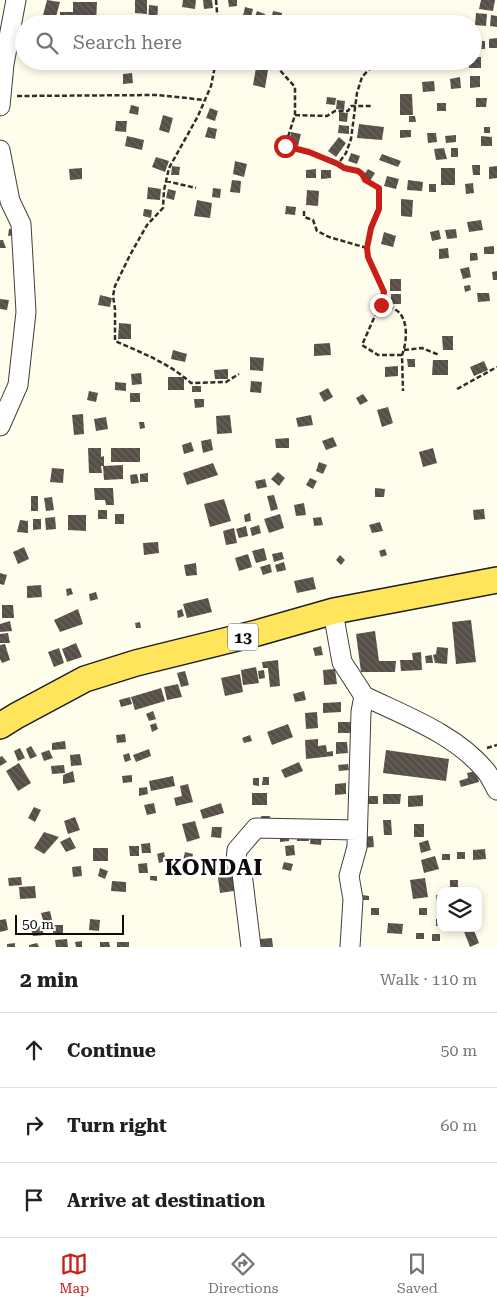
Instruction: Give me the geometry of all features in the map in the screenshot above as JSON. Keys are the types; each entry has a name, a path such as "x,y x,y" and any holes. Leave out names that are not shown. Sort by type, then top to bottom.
{"main road":[{"name":"13","path":"0,726 85,679 136,663 257,633 334,611 497,580"}],"street":[{"path":"0,101 4,64 16,0"},
{"path":"0,150 10,201 21,224 26,312 18,386 0,426"},
{"path":"334,611 342,662 364,696 436,731 469,754 486,771 497,790"},
{"path":"350,947 354,899 349,876 357,847 361,712 364,696"},
{"path":"251,947 242,873 236,861 237,850 256,828 357,830"}],"path":[{"path":"216,0 217,15"},
{"path":"214,70 211,86 198,116 168,168 164,208 148,225 130,255 115,286 113,296 116,341 167,364 191,382 226,382 239,374"},
{"path":"280,70 295,87 295,115 285,146 309,152 344,168 358,171 365,180 379,188 379,209 371,228 367,248 368,257 384,292 381,305 362,345 378,355 402,355"},
{"path":"338,164 346,152 351,139 357,93 362,77 369,70"},
{"path":"0,101 157,95 205,100"},
{"path":"295,115 327,116 335,111 348,111 351,106 371,106"},
{"path":"166,181 196,188"},
{"path":"304,211 304,217 312,220 317,231 330,238 367,248"},
{"path":"381,305 397,310 403,319 407,332 402,355 403,391"},
{"path":"404,350 422,348 439,355"},
{"path":"458,389 497,367"}],"building":[{"path":"47,0 60,2 56,15 43,15"},
{"path":"135,0 147,0 147,14 135,13"},
{"path":"183,0 196,0 195,9 182,7"},
{"path":"203,0 212,0 213,8 204,9"},
{"path":"228,0 237,0 237,6 229,7"},
{"path":"481,0 495,0 493,11 479,9"},
{"path":"73,2 97,2 96,15 60,15 60,12 73,12"},
{"path":"149,5 158,6 158,15 148,15"},
{"path":"245,7 253,9 252,15 243,15"},
{"path":"257,11 265,14 265,15 256,15"},
{"path":"273,11 282,13 282,15 272,15"},
{"path":"476,13 487,14 486,26 482,26 482,15 476,15"},
{"path":"491,15 497,16 497,27 490,26"},
{"path":"497,38 497,48 489,48 489,39"},
{"path":"482,41 485,41 485,49 482,49"},
{"path":"256,70 268,70 265,88 253,85"},
{"path":"132,73 133,83 123,84 123,74"},
{"path":"470,76 480,76 480,87 470,88"},
{"path":"460,77 461,88 451,89 450,79"},
{"path":"434,81 435,91 423,92 422,82"},
{"path":"400,94 412,94 413,115 400,115"},
{"path":"327,97 336,98 335,105 326,104"},
{"path":"476,98 487,98 486,107 476,107"},
{"path":"337,100 345,101 344,110 336,109"},
{"path":"437,103 446,103 446,111 437,111"},
{"path":"131,105 139,107 138,115 129,113"},
{"path":"210,108 218,111 215,121 206,118"},
{"path":"339,112 348,113 347,122 339,121"},
{"path":"163,115 173,118 169,133 159,130"},
{"path":"409,116 415,116 416,122 409,122"},
{"path":"116,121 127,121 126,132 115,131"},
{"path":"359,124 384,127 382,140 357,138"},
{"path":"339,125 349,126 349,134 338,133"},
{"path":"208,127 217,129 215,139 205,137"},
{"path":"484,127 490,127 490,133 484,133"},
{"path":"400,130 411,130 411,137 400,138"},
{"path":"291,132 301,134 298,146 289,144"},
{"path":"427,133 436,133 437,142 428,143"},
{"path":"456,135 456,142 446,143 445,136"},
{"path":"127,136 144,140 142,150 125,146"},
{"path":"481,136 492,137 492,146 481,146"},
{"path":"339,137 346,143 336,157 328,151"},
{"path":"444,148 447,159 436,160 434,149"},
{"path":"451,148 458,148 458,157 451,157"},
{"path":"351,153 360,156 357,164 348,161"},
{"path":"382,154 401,161 398,167 379,160"},
{"path":"156,157 169,161 165,172 152,167"},
{"path":"235,161 247,164 244,177 233,174"},
{"path":"472,165 480,165 480,175 473,175"},
{"path":"172,166 180,167 179,175 171,175"},
{"path":"497,166 497,178 489,179 489,167"},
{"path":"82,168 82,179 70,180 69,169"},
{"path":"441,168 455,168 455,185 441,185"},
{"path":"316,169 316,178 306,178 306,170"},
{"path":"368,169 375,173 370,181 363,176"},
{"path":"321,170 331,170 331,178 321,179"},
{"path":"387,176 399,179 396,189 384,186"},
{"path":"232,180 241,181 240,193 230,192"},
{"path":"408,180 423,182 422,191 407,190"},
{"path":"473,183 474,193 466,194 465,184"},
{"path":"429,184 436,184 436,192 429,192"},
{"path":"148,187 161,189 160,200 147,199"},
{"path":"213,188 221,189 220,198 212,197"},
{"path":"168,189 176,191 174,200 166,198"},
{"path":"307,190 319,191 318,206 306,205"},
{"path":"401,199 413,200 412,217 401,216"},
{"path":"197,200 212,203 210,218 194,216"},
{"path":"286,206 296,207 295,215 285,214"},
{"path":"144,209 152,210 151,218 143,216"},
{"path":"481,220 483,230 469,232 467,222"},
{"path":"9,229 15,229 15,235 8,236"},
{"path":"456,229 457,238 447,239 445,230"},
{"path":"439,230 441,239 432,241 430,232"},
{"path":"384,232 396,236 393,247 381,244"},
{"path":"0,240 3,240 6,248 0,248"},
{"path":"494,246 494,254 484,254 484,247"},
{"path":"448,248 449,258 439,259 439,249"},
{"path":"470,253 477,253 478,260 470,261"},
{"path":"469,267 471,277 463,279 460,269"},
{"path":"497,271 497,280 493,280 492,272"},
{"path":"390,279 401,279 401,291 390,291"},
{"path":"470,285 471,290 465,292 464,286"},
{"path":"477,293 489,293 490,301 478,302"},
{"path":"391,294 401,294 401,304 391,304"},
{"path":"100,295 112,298 110,307 98,305"},
{"path":"0,299 9,300 7,310 0,309"},
{"path":"119,323 131,324 131,339 118,339"},
{"path":"442,336 453,336 453,350 443,350"},
{"path":"330,343 331,355 314,356 314,344"},
{"path":"173,350 187,354 185,362 171,359"},
{"path":"250,357 264,358 263,371 250,370"},
{"path":"407,359 415,359 415,367 408,367"},
{"path":"433,360 448,360 448,375 432,375"},
{"path":"484,361 488,370 474,376 470,367"},
{"path":"398,366 398,376 385,377 385,367"},
{"path":"228,369 228,379 215,379 214,370"},
{"path":"141,373 142,384 132,385 131,374"},
{"path":"168,377 184,377 184,390 168,390"},
{"path":"251,381 262,382 261,393 250,392"},
{"path":"115,382 126,383 126,391 115,390"},
{"path":"192,386 201,386 201,392 192,392"},
{"path":"328,388 333,397 324,402 319,393"},
{"path":"89,391 98,393 96,402 87,400"},
{"path":"130,393 140,393 140,402 130,402"},
{"path":"363,394 368,401 360,405 356,398"},
{"path":"194,399 204,399 204,407 195,408"},
{"path":"388,407 393,423 382,427 377,410"},
{"path":"83,414 84,434 74,435 72,415"},
{"path":"230,415 232,433 217,434 216,416"},
{"path":"311,415 313,425 298,427 296,418"},
{"path":"106,417 108,429 96,431 94,419"},
{"path":"139,422 144,422 145,428 140,429"},
{"path":"333,437 337,446 326,450 322,441"},
{"path":"289,438 289,448 276,448 275,439"},
{"path":"211,439 213,450 203,453 201,441"},
{"path":"191,442 194,451 184,454 182,445"},
{"path":"88,448 101,448 101,457 104,456 104,466 101,466 102,473 89,473"},
{"path":"111,448 140,448 140,462 111,462"},
{"path":"433,448 437,463 423,467 419,452"},
{"path":"319,462 327,465 323,474 316,471"},
{"path":"213,463 218,475 187,485 183,473"},
{"path":"123,465 123,479 104,480 103,466"},
{"path":"52,468 64,469 63,483 50,482"},
{"path":"278,472 285,478 279,486 271,479"},
{"path":"148,473 148,482 140,482 140,474"},
{"path":"137,474 139,483 131,484 130,475"},
{"path":"310,478 317,481 313,489 306,485"},
{"path":"265,479 267,487 257,489 255,481"},
{"path":"94,488 113,488 114,505 106,505 105,500 95,500"},
{"path":"375,488 385,489 384,497 375,497"},
{"path":"274,495 278,509 271,511 267,496"},
{"path":"31,496 38,496 38,511 31,511"},
{"path":"52,497 54,510 46,511 44,498"},
{"path":"224,499 231,521 210,527 204,504"},
{"path":"304,503 306,515 296,516 294,505"},
{"path":"484,509 485,519 474,520 473,510"},
{"path":"98,510 107,510 107,519 98,519"},
{"path":"250,513 251,521 245,522 244,515"},
{"path":"115,514 124,514 124,524 115,524"},
{"path":"280,514 284,528 269,533 264,519"},
{"path":"68,515 86,515 86,531 68,530"},
{"path":"55,517 56,529 46,530 45,518"},
{"path":"321,517 323,525 314,526 313,518"},
{"path":"33,519 41,519 41,529 33,530"},
{"path":"20,520 28,521 28,533 17,532"},
{"path":"380,522 383,531 372,533 369,525"},
{"path":"259,525 261,533 252,536 250,528"},
{"path":"246,526 248,536 239,538 236,529"},
{"path":"234,528 237,543 226,545 223,531"},
{"path":"158,542 159,553 144,555 143,543"},
{"path":"24,547 29,559 18,564 13,552"},
{"path":"264,548 267,560 256,563 252,551"},
{"path":"385,549 387,555 381,557 379,551"},
{"path":"282,552 284,559 274,562 272,554"},
{"path":"248,554 252,567 239,571 235,558"},
{"path":"340,555 345,560 341,565 336,560"},
{"path":"284,562 286,570 277,572 275,565"},
{"path":"196,563 197,575 186,576 184,565"},
{"path":"270,564 272,572 263,575 260,567"},
{"path":"0,573 7,575 4,585 0,584"},
{"path":"313,577 316,589 297,593 294,581"},
{"path":"41,585 42,597 27,598 27,586"},
{"path":"71,588 73,594 67,596 66,589"},
{"path":"96,592 98,599 90,601 89,594"},
{"path":"208,598 212,612 187,618 183,604"},
{"path":"2,605 13,605 14,618 2,618"},
{"path":"78,609 83,624 60,632 54,620"},
{"path":"182,609 184,616 178,618 177,611"},
{"path":"471,620 476,662 456,664 452,622"},
{"path":"10,621 12,631 0,632 0,624"},
{"path":"140,622 141,628 136,628 135,623"},
{"path":"375,631 379,661 396,661 395,672 361,672 356,634"},
{"path":"8,633 10,643 0,643 0,634"},
{"path":"76,643 82,657 67,662 62,649"},
{"path":"5,644 10,660 2,663 0,659 0,645"},
{"path":"321,646 323,655 315,656 313,648"},
{"path":"437,647 448,648 447,664 435,663 433,655 436,654"},
{"path":"59,648 64,663 54,667 48,652"},
{"path":"421,652 422,670 401,671 400,660 413,660 412,653"},
{"path":"432,655 433,663 426,663 425,656"},
{"path":"278,660 280,686 270,687 268,668 263,668 262,662"},
{"path":"256,667 259,683 243,685 241,670"},
{"path":"335,669 337,684 324,685 323,670"},
{"path":"264,670 265,678 259,679 258,671"},
{"path":"185,671 189,685 181,687 177,673"},
{"path":"240,674 243,692 225,696 221,678"},
{"path":"178,684 182,697 167,700 164,687"},
{"path":"161,688 165,701 135,710 131,697"},
{"path":"304,691 306,700 295,702 293,694"},
{"path":"130,697 132,704 121,707 119,700"},
{"path":"341,702 341,712 323,713 323,703"},
{"path":"153,711 156,719 149,721 146,714"},
{"path":"317,712 318,728 306,729 305,713"},
{"path":"338,722 351,722 350,733 338,733"},
{"path":"156,723 158,729 152,732 150,725"},
{"path":"288,724 293,737 272,745 267,732"},
{"path":"125,734 126,742 117,743 116,735"},
{"path":"250,735 252,741 244,743 242,738"},
{"path":"318,739 318,746 326,745 327,752 333,751 333,756 306,759 305,740"},
{"path":"65,741 66,749 52,750 52,743"},
{"path":"336,742 347,742 348,753 336,754"},
{"path":"31,746 37,756 30,759 26,749"},
{"path":"20,748 25,758 18,761 14,751"},
{"path":"149,749 151,756 136,762 133,755"},
{"path":"49,750 53,758 44,761 41,753"},
{"path":"386,750 449,759 446,781 383,773"},
{"path":"129,753 131,760 125,762 123,755"},
{"path":"80,754 82,765 71,766 70,755"},
{"path":"2,756 7,762 0,766 0,757"},
{"path":"299,762 303,771 285,778 281,770"},
{"path":"19,763 31,783 18,791 6,771"},
{"path":"348,764 349,770 339,771 338,765"},
{"path":"64,765 65,773 52,774 51,766"},
{"path":"73,771 75,782 63,784 63,775"},
{"path":"476,771 479,782 461,787 459,781 468,778 467,773"},
{"path":"132,775 132,782 123,783 122,776"},
{"path":"173,776 175,786 151,791 149,781"},
{"path":"263,777 269,777 269,785 262,785"},
{"path":"253,778 259,778 259,786 253,785"},
{"path":"346,783 346,794 335,795 335,784"},
{"path":"188,784 193,802 176,806 174,798 182,796 180,786"},
{"path":"147,787 148,794 139,796 139,788"},
{"path":"252,793 267,793 267,805 252,805"},
{"path":"383,794 401,794 400,804 383,804"},
{"path":"423,795 423,806 408,807 408,796"},
{"path":"364,796 378,796 378,804 364,804"},
{"path":"154,803 156,813 147,815 144,805"},
{"path":"221,803 224,813 203,819 200,810"},
{"path":"34,807 41,810 35,822 28,818"},
{"path":"261,816 270,816 271,825 262,826"},
{"path":"75,817 80,830 68,834 64,821"},
{"path":"383,820 391,820 392,835 384,835"},
{"path":"195,821 200,838 187,842 182,824"},
{"path":"414,824 424,824 424,837 414,837"},
{"path":"212,827 222,827 221,838 211,837"},
{"path":"44,832 59,837 44,854 34,848"},
{"path":"289,832 289,841 280,842 280,833"},
{"path":"297,832 309,832 309,841 297,841"},
{"path":"311,833 322,834 321,845 310,844"},
{"path":"373,836 374,847 363,848 362,837"},
{"path":"70,837 76,848 66,852 60,842"},
{"path":"428,840 431,850 421,853 419,843"},
{"path":"150,843 151,853 142,853 141,844"},
{"path":"294,845 295,855 286,856 285,846"},
{"path":"129,846 139,846 139,856 130,856"},
{"path":"93,848 108,848 108,861 93,861"},
{"path":"485,849 486,859 473,860 473,850"},
{"path":"164,852 166,861 159,863 157,854"},
{"path":"185,852 193,854 191,863 183,861"},
{"path":"457,852 465,852 465,859 457,859"},
{"path":"442,854 450,854 450,860 442,860"},
{"path":"435,856 439,869 424,873 421,860"},
{"path":"205,860 213,860 213,869 205,868"},
{"path":"284,862 293,864 291,871 282,869"},
{"path":"147,863 148,873 139,873 138,864"},
{"path":"81,866 82,876 73,877 72,867"},
{"path":"236,866 240,890 220,893 217,870"},
{"path":"100,868 108,871 105,879 98,876"},
{"path":"150,876 157,876 157,881 150,880"},
{"path":"21,877 22,885 9,886 8,878"},
{"path":"425,878 428,897 413,899 410,880"},
{"path":"450,880 458,880 458,887 450,887"},
{"path":"112,881 126,882 126,892 111,891"},
{"path":"35,886 36,898 20,899 19,887"},
{"path":"362,895 369,896 369,900 362,900"},
{"path":"371,908 379,908 379,915 371,915"},
{"path":"419,908 427,908 427,915 419,915"},
{"path":"50,911 52,920 44,923 41,913"},
{"path":"6,919 8,930 0,932 0,920"},
{"path":"90,919 100,920 99,931 89,930"},
{"path":"388,923 403,924 402,934 387,933"},
{"path":"53,925 63,925 63,935 53,935"},
{"path":"41,926 44,935 33,936 31,928"},
{"path":"464,932 475,932 479,943 470,947"},
{"path":"416,933 424,933 424,939 416,939"},
{"path":"432,934 440,934 440,941 432,941"},
{"path":"272,938 273,947 260,947 260,939"},
{"path":"67,939 68,947 56,947 55,940"},
{"path":"82,941 82,947 76,947 75,942"},
{"path":"100,942 109,942 110,947 100,947"},
{"path":"117,942 129,942 129,947 117,947"},
{"path":"15,943 15,947 7,947 7,944"},
{"path":"37,943 39,947 29,947 29,945"}],"district":[{"name":"KONDAI","path":"214,867"}],"route":[{"path":"285,146 309,152 344,168 358,171 365,180 379,188 379,209 371,228 367,248 368,257 384,292 381,305"}]}
